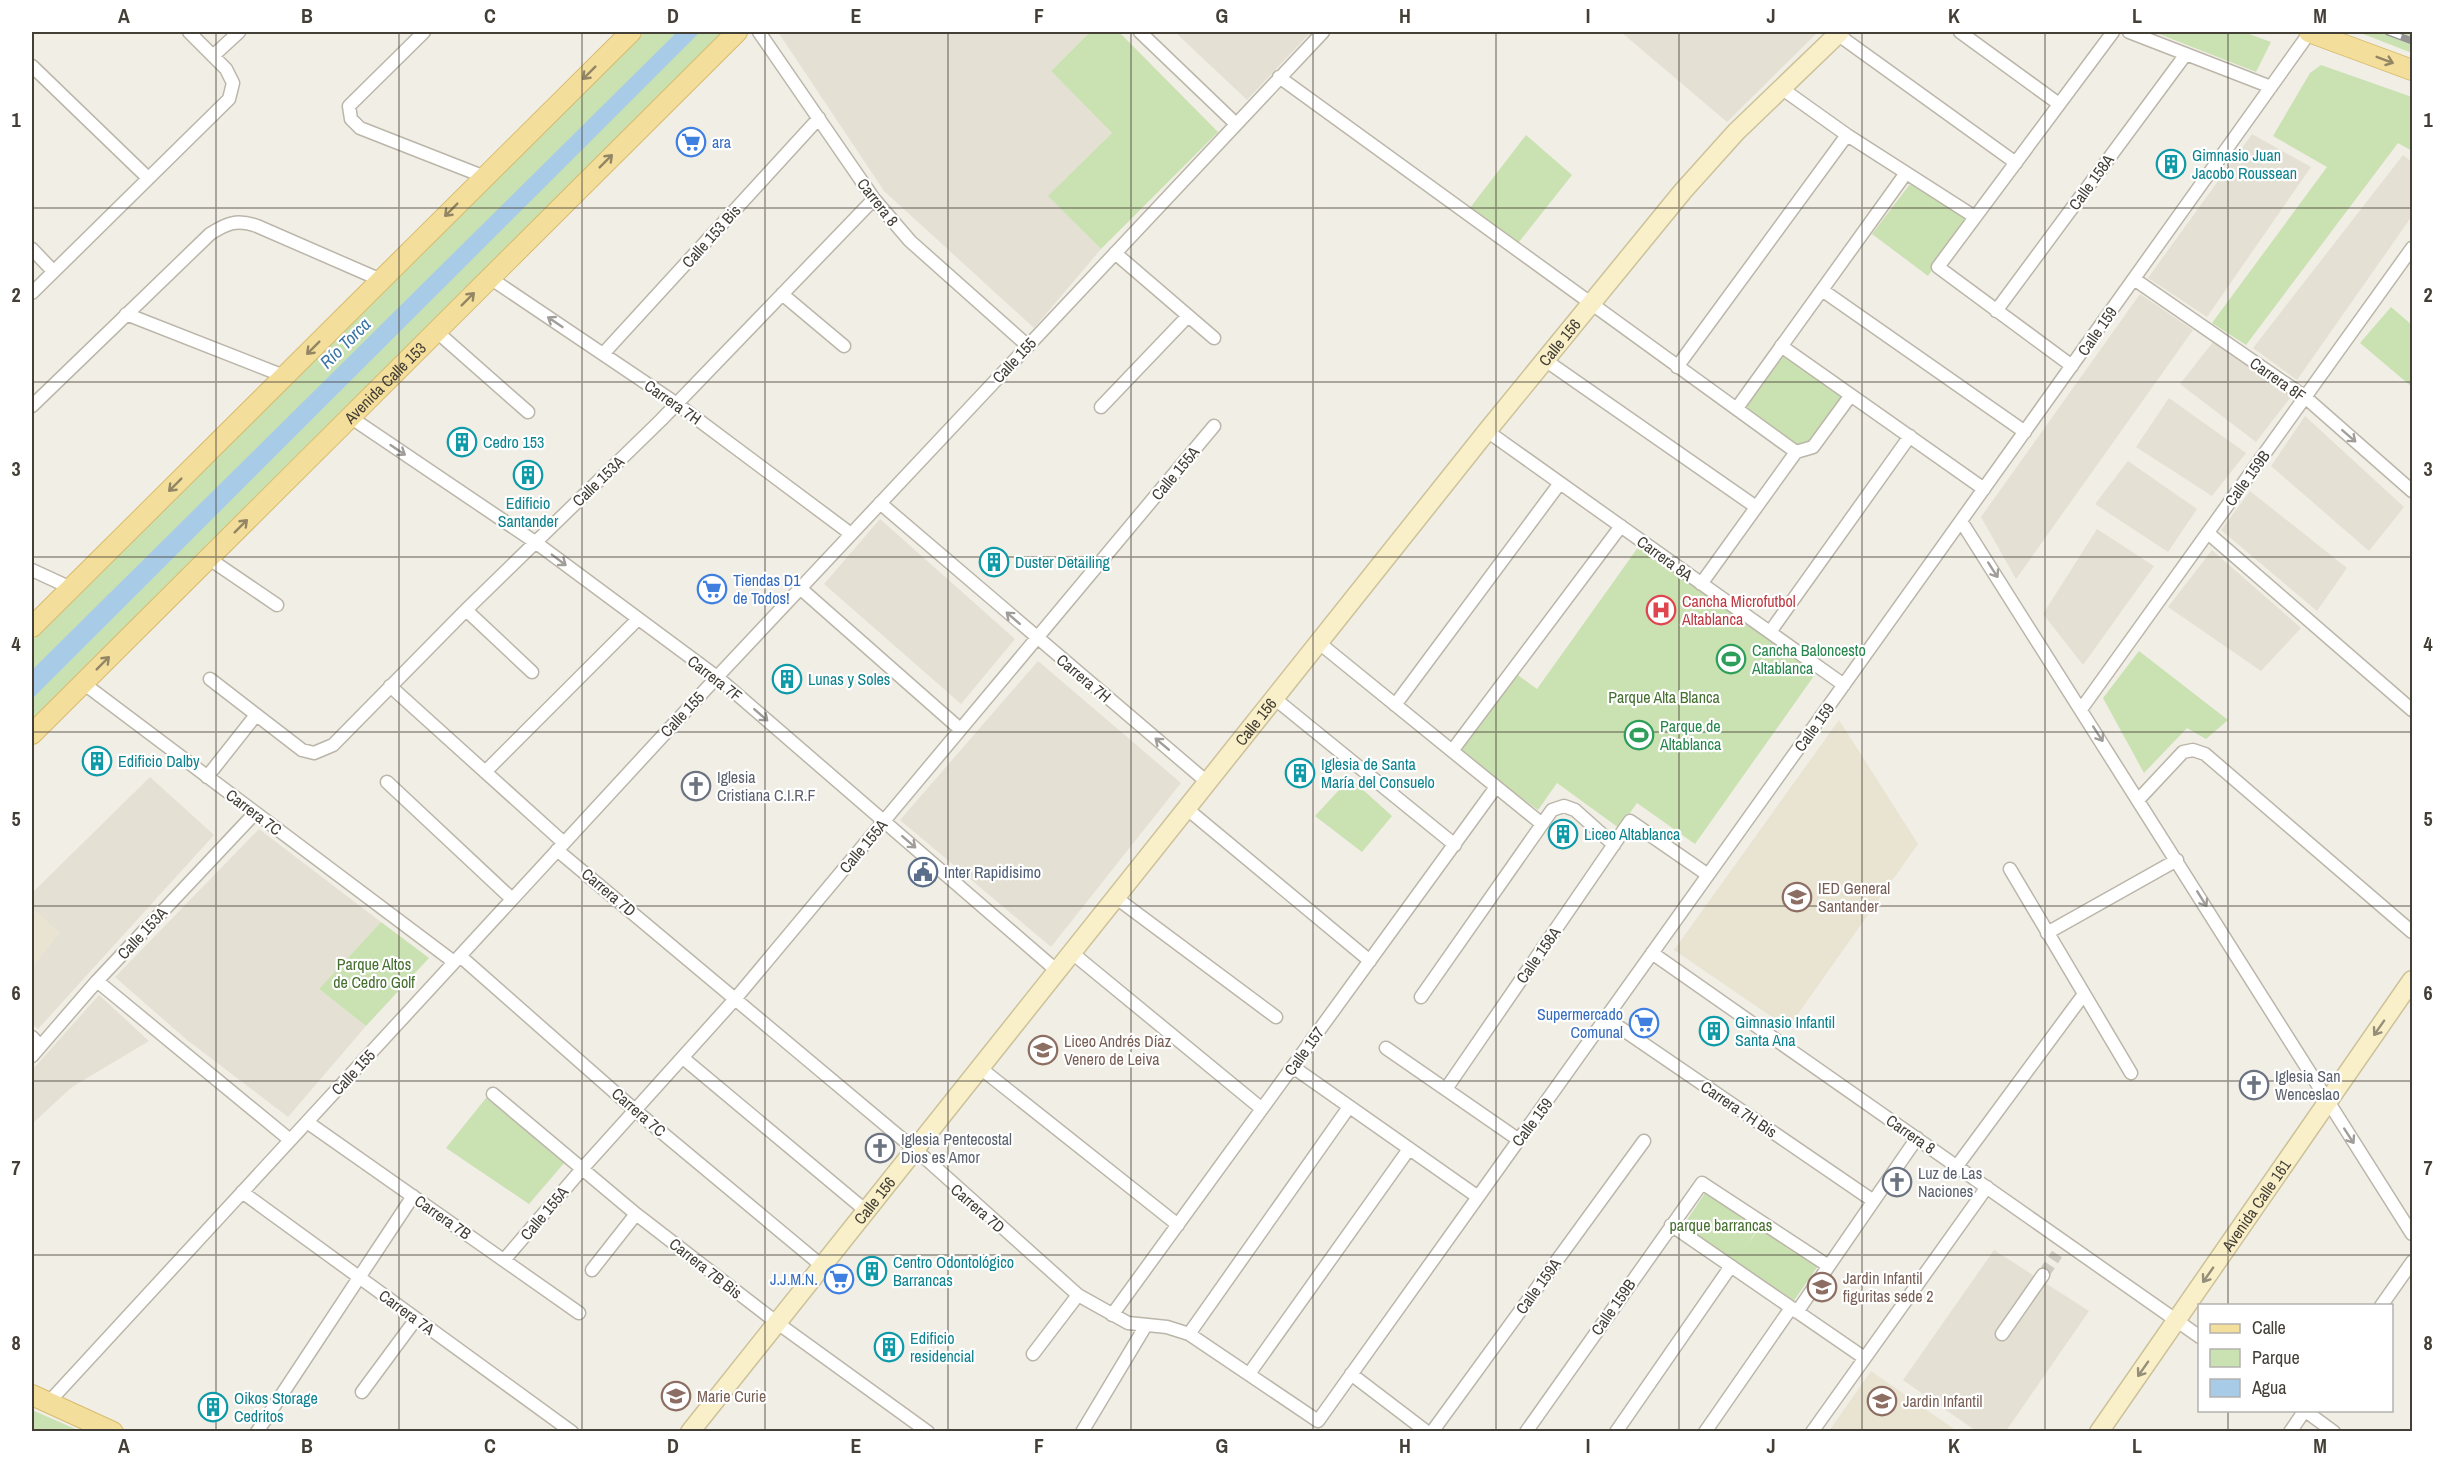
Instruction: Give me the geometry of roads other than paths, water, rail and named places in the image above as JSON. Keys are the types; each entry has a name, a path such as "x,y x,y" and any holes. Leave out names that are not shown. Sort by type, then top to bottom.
{"main road":[{"path":"32,627 631,32"},
{"name":"Avenida Calle 153","path":"32,734 737,32"},
{"path":"2309,32 2412,70"},
{"path":"40,1399 113,1431"}],"street":[{"path":"32,293 229,99 233,83 226,69 189,32"},
{"path":"214,56 239,32"},
{"path":"424,32 349,106 351,119 360,128 485,177"},
{"name":"Carrera 8","path":"759,32 874,199 910,241 1028,346"},
{"path":"1140,32 1236,124"},
{"name":"Calle 155","path":"40,1399 242,1192 717,677 1323,32"},
{"path":"1960,32 2059,104"},
{"path":"2072,366 1938,267 2113,32"},
{"path":"2128,32 2271,87"},
{"name":"Calle 159","path":"1318,1421 1563,1082 1652,953 2309,32"},
{"path":"1838,33 2016,163"},
{"name":"Calle 156","path":"690,1431 1487,431 1708,161 1838,33"},
{"name":"Calle 158A","path":"1996,310 2186,54"},
{"path":"32,66 148,178"},
{"path":"1280,77 1796,452"},
{"path":"1781,88 1847,135 1975,218"},
{"name":"Calle 153 Bis","path":"603,354 819,118"},
{"path":"1677,367 1847,135"},
{"path":"1737,408 1906,173"},
{"name":"Calle 153A","path":"256,715 302,750 314,753 333,745 466,610 677,404 874,199"},
{"path":"32,406 210,234 228,222 244,221 381,280"},
{"name":"Calle 159B","path":"2082,708 2412,248"},
{"path":"32,249 53,271"},
{"path":"1115,253 1214,338"},
{"name":"Carrera 7H","path":"490,278 677,404 851,534"},
{"name":"Carrera 8F","path":"2134,279 2305,397 2412,491"},
{"path":"1822,290 2025,432"},
{"path":"782,294 844,346"},
{"path":"126,314 284,376"},
{"path":"1101,407 1188,316"},
{"path":"436,331 528,412"},
{"path":"1781,346 1984,489"},
{"path":"1545,360 1756,507"},
{"path":"1701,584 1796,452 1813,447 1851,395"},
{"name":"Carrera 7F","path":"350,417 535,542 717,677 1056,970"},
{"name":"Calle 155A","path":"504,1260 582,1169 736,998 1214,426"},
{"name":"Carrera 8A","path":"1487,431 1844,685"},
{"path":"1770,632 1910,436"},
{"path":"1395,705 1560,483"},
{"name":"Carrera 7H","path":"880,503 1036,639 1207,782"},
{"path":"1961,521 2082,708 2327,1102 2412,1234"},
{"path":"1452,751 1621,526"},
{"path":"2208,533 2412,710"},
{"path":"208,558 277,605"},
{"path":"32,570 71,588"},
{"path":"800,588 960,729"},
{"path":"466,610 532,672"},
{"path":"485,772 638,620"},
{"path":"1318,642 1542,824"},
{"path":"207,777 256,715 210,679"},
{"name":"Carrera 7C","path":"82,683 255,813 457,959 821,1265"},
{"name":"Carrera 7D","path":"390,686 485,772 561,846 914,1150 1078,1295 1128,1323 1145,1327 1167,1327 1189,1334 1318,1421"},
{"path":"1274,698 1455,844"},
{"path":"2139,799 2183,752 2193,750 2205,754 2412,932"},
{"path":"387,782 512,899"},
{"name":"Calle 157","path":"1112,1315 1496,787"},
{"path":"1421,998 1552,810 1564,806 1575,810 1614,844"},
{"path":"1186,808 1370,961"},
{"name":"Calle 153A","path":"32,1056 36,1041 97,981 255,813"},
{"name":"Calle 158A","path":"1446,1089 1630,821 1708,875"},
{"path":"2047,933 2177,860"},
{"path":"2010,869 2131,1073"},
{"path":"1115,897 1276,1017"},
{"path":"1071,952 1262,1108"},
{"name":"Carrera 8","path":"1652,953 2198,1336"},
{"name":"Avenida Calle 161","path":"2099,1431 2412,980"},
{"path":"97,981 290,1140"},
{"path":"1957,1166 2084,994"},
{"name":"Carrera 7H Bis","path":"1606,1018 1872,1200"},
{"path":"1386,1048 1519,1140"},
{"path":"683,1058 865,1210"},
{"path":"980,1067 1178,1224"},
{"path":"1293,1067 1478,1197"},
{"name":"Carrera 7B Bis","path":"493,1094 636,1214 776,1322 928,1431"},
{"path":"1189,1334 1349,1107"},
{"name":"Carrera 7B","path":"307,1122 579,1313"},
{"path":"1705,1431 1917,1138"},
{"name":"Calle 159A","path":"1432,1431 1644,1141"},
{"path":"1249,1374 1409,1149"},
{"name":"Calle 159B","path":"1526,1431 1702,1183 1827,1265"},
{"path":"1812,1431 1987,1187"},
{"name":"Carrera 7A","path":"242,1192 572,1431"},
{"path":"257,1431 413,1196"},
{"path":"592,1270 636,1214"},
{"path":"1671,1225 1863,1357"},
{"path":"2057,1254 2066,1242"},
{"path":"2382,1304 2412,1262"},
{"path":"1616,1431 1731,1266"},
{"path":"2002,1334 2043,1275"},
{"path":"1033,1354 1078,1295"},
{"path":"362,1392 416,1319"},
{"path":"1082,1431 1145,1327"},
{"path":"1351,1374 1427,1431"},
{"path":"2290,1431 2304,1412"},
{"path":"2306,1412 2334,1431"}],"water":[{"path":"677,32 700,32 32,699 32,670"}],"tunnel":[{"path":"2043,1275 2057,1254"}],"railway":[{"path":"2388,32 2412,41"}],"place":[{"name":"ara","path":"691,142"},
{"name":"Gimnasio Juan Jacobo Roussean","path":"2171,164"},
{"name":"Cedro 153","path":"462,442"},
{"name":"Edificio Santander","path":"528,475"},
{"name":"Duster Detailing","path":"994,562"},
{"name":"Tiendas D1 de Todos!","path":"712,589"},
{"name":"Cancha Microfutbol Altablanca","path":"1661,610"},
{"name":"Cancha Baloncesto Altablanca","path":"1731,659"},
{"name":"Lunas y Soles","path":"787,679"},
{"name":"Parque de Altablanca","path":"1639,735"},
{"name":"Edificio Dalby","path":"97,761"},
{"name":"Iglesia de Santa María del Consuelo","path":"1300,773"},
{"name":"Iglesia Cristiana C.I.R.F","path":"696,786"},
{"name":"Liceo Altablanca","path":"1563,834"},
{"name":"Inter Rapidisimo","path":"923,872"},
{"name":"IED General Santander","path":"1797,897"},
{"name":"Supermercado Comunal","path":"1644,1023"},
{"name":"Gimnasio Infantil Santa Ana","path":"1714,1031"},
{"name":"Liceo Andrés Díaz Venero de Leiva","path":"1043,1050"},
{"name":"Iglesia San Wenceslao","path":"2254,1085"},
{"name":"Iglesia Pentecostal Dios es Amor","path":"880,1148"},
{"name":"Luz de Las Naciones","path":"1897,1182"},
{"name":"Centro Odontológico Barrancas","path":"872,1271"},
{"name":"J.J.M.N.","path":"839,1279"},
{"name":"Jardin Infantil figuritas sede 2","path":"1822,1287"},
{"name":"Edificio residencial","path":"889,1347"},
{"name":"Marie Curie","path":"676,1396"},
{"name":"Jardin Infantil","path":"1882,1401"},
{"name":"Oikos Storage Cedritos","path":"213,1407"}],"water label":[{"name":"Río Torca","path":"345,343"}],"park label":[{"name":"Parque Alta Blanca","path":"1664,697"},
{"name":"Parque Altos de Cedro Golf","path":"374,973"},
{"name":"parque barrancas","path":"1721,1225"}]}
